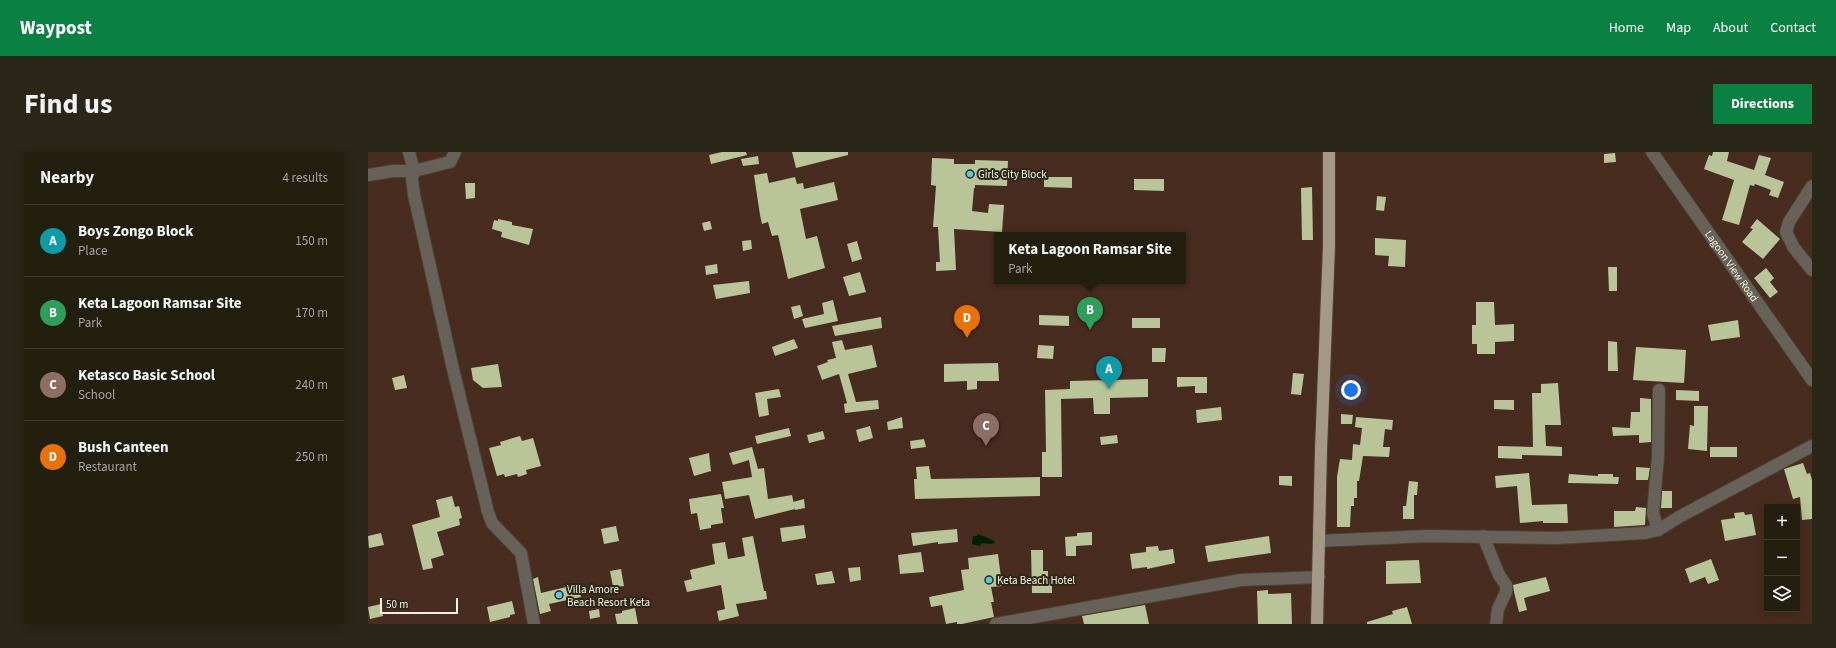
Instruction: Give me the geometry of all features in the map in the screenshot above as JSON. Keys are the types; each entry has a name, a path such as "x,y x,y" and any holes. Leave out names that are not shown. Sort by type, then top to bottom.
{"main road":[{"path":"1317,624 1321,450 1328,281 1330,192 1329,152"}],"street":[{"path":"409,152 414,171 412,178 414,195 455,376 488,512 492,523 521,553 534,624"},
{"path":"368,175 393,171 414,171 450,162 455,152"},
{"name":"Lagoon View Road","path":"1652,152 1812,380"},
{"path":"1812,186 1789,222 1786,232 1794,248 1812,270"},
{"path":"1658,530 1653,513 1658,457 1659,390"},
{"path":"1319,541 1427,536 1564,537 1622,535 1658,530 1685,513 1812,446"},
{"path":"1483,536 1499,575 1506,585 1506,592 1498,609 1496,624"},
{"path":"996,624 1241,580 1318,577"}],"shaded area":[{"path":"368,152 1812,152 1812,624 368,624"},
{"path":"978,534 993,540 995,543 982,543 980,546 972,544 973,536 977,536"}],"building":[{"path":"722,152 746,152 747,155 711,164 709,155"},
{"path":"792,152 848,152 848,155 796,168"},
{"path":"1713,152 1729,152 1727,161 1754,170 1759,155 1771,158 1765,175 1784,182 1778,198 1769,195 1771,190 1755,184 1754,186 1750,185 1739,225 1722,220 1734,180 1704,169 1709,155 1712,156"},
{"path":"1615,153 1616,162 1604,163 1604,154"},
{"path":"758,156 759,164 743,166 741,159"},
{"path":"932,158 954,159 954,164 975,164 975,160 1008,161 1007,186 975,185 972,211 988,213 989,204 1004,205 1002,232 954,229 956,270 936,271 936,262 940,262 938,227 933,227 936,186 931,185"},
{"path":"767,173 769,183 795,177 797,184 803,183 804,189 834,182 838,200 800,209 806,239 817,236 825,268 788,279 778,235 772,236 768,222 762,224 760,215 754,175"},
{"path":"1044,177 1072,177 1072,188 1044,187"},
{"path":"1134,179 1164,179 1164,191 1134,190"},
{"path":"465,183 475,183 475,198 466,199"},
{"path":"1312,187 1313,240 1302,240 1301,188"},
{"path":"1377,196 1386,197 1384,211 1376,210"},
{"path":"498,219 512,222 512,225 533,229 529,245 501,237 502,232 492,229 494,220 498,221"},
{"path":"1757,219 1780,239 1763,259 1742,242 1753,229 1750,228"},
{"path":"710,221 712,229 704,231 702,223"},
{"path":"1375,238 1406,240 1405,267 1388,266 1389,256 1375,255"},
{"path":"751,240 752,249 743,251 742,241"},
{"path":"857,241 862,259 852,262 847,244"},
{"path":"717,264 718,273 706,275 705,266"},
{"path":"1608,267 1617,267 1617,291 1609,291"},
{"path":"1766,268 1774,278 1770,282 1778,292 1770,298 1754,278"},
{"path":"860,272 866,292 849,296 843,277"},
{"path":"749,281 750,293 716,299 713,285"},
{"path":"833,300 838,321 805,328 802,319 824,314 822,303"},
{"path":"1476,302 1494,302 1495,325 1514,324 1514,341 1495,342 1495,354 1477,354 1477,344 1472,344 1472,325 1476,325"},
{"path":"800,305 803,316 794,319 791,307"},
{"path":"1039,315 1069,316 1069,326 1039,325"},
{"path":"881,317 882,328 835,336 832,326"},
{"path":"1132,318 1160,318 1160,328 1132,328"},
{"path":"1738,320 1740,337 1711,341 1708,325"},
{"path":"794,339 798,348 775,356 772,347"},
{"path":"842,340 845,350 872,345 877,367 848,374 856,402 878,400 879,409 845,413 844,404 847,403 839,374 822,380 817,366 828,362 827,360 836,358 832,342"},
{"path":"1608,341 1617,342 1618,371 1608,371"},
{"path":"1038,345 1054,346 1053,359 1037,358"},
{"path":"1636,347 1686,350 1684,383 1633,380"},
{"path":"1152,348 1166,348 1165,362 1152,362"},
{"path":"998,363 999,381 977,381 977,389 967,390 967,381 944,382 944,364"},
{"path":"498,364 502,387 483,388 473,380 471,368"},
{"path":"1293,373 1304,374 1301,395 1291,394"},
{"path":"404,375 407,388 395,390 392,378"},
{"path":"1177,377 1207,377 1207,393 1195,393 1195,386 1177,387"},
{"path":"1148,379 1148,397 1110,398 1110,414 1094,414 1093,398 1061,399 1062,477 1042,477 1042,452 1046,452 1045,390 1070,389 1070,381"},
{"path":"1558,383 1561,425 1545,425 1546,446 1562,447 1562,456 1522,455 1522,459 1498,458 1498,446 1533,447 1532,393 1541,393 1541,384"},
{"path":"779,389 781,397 767,399 769,415 759,417 755,393"},
{"path":"1676,390 1699,391 1699,401 1676,400"},
{"path":"1640,398 1651,399 1651,442 1639,443 1639,435 1613,436 1612,427 1630,428 1631,412 1640,412"},
{"path":"1494,400 1514,400 1514,410 1494,409"},
{"path":"1694,406 1708,406 1707,451 1688,449 1690,425 1694,426"},
{"path":"1221,407 1222,420 1197,423 1196,410"},
{"path":"1341,414 1353,415 1352,424 1341,424"},
{"path":"902,417 903,428 888,430 887,422"},
{"path":"1356,417 1393,420 1392,430 1385,429 1383,447 1390,447 1389,457 1363,456 1359,481 1357,481 1357,498 1354,498 1354,506 1351,506 1350,527 1337,527 1337,477 1340,459 1352,460 1353,444 1360,445 1362,428 1355,427"},
{"path":"870,426 873,438 859,442 856,430"},
{"path":"789,428 791,436 757,444 755,436"},
{"path":"823,431 825,439 809,443 807,435"},
{"path":"1117,435 1118,443 1101,445 1100,437"},
{"path":"520,436 522,441 533,438 541,466 526,470 527,474 518,477 517,474 505,477 504,474 497,476 489,448 501,445 500,442"},
{"path":"924,439 926,447 911,449 910,441"},
{"path":"752,447 758,469 764,468 768,499 792,495 795,509 755,519 749,495 725,499 722,482 752,477 749,460 733,465 729,453"},
{"path":"1710,447 1737,447 1737,457 1710,457"},
{"path":"709,453 711,471 694,476 689,458"},
{"path":"1803,463 1807,474 1810,473 1812,480 1812,519 1802,520 1800,497 1793,499 1784,469"},
{"path":"929,466 931,479 1040,477 1040,496 915,499 914,479 917,479 916,467"},
{"path":"1636,467 1650,468 1648,480 1636,480"},
{"path":"1529,473 1532,505 1567,504 1568,523 1543,523 1543,521 1520,523 1517,486 1496,488 1495,476"},
{"path":"1569,474 1598,476 1598,474 1613,474 1613,477 1619,477 1618,484 1568,483"},
{"path":"1279,476 1292,476 1292,486 1279,485"},
{"path":"1409,481 1418,482 1417,495 1414,495 1414,519 1403,519 1403,506 1406,506"},
{"path":"1662,491 1672,491 1672,508 1661,508"},
{"path":"721,494 724,508 721,508 723,523 711,525 711,528 700,530 697,513 691,514 689,499"},
{"path":"452,496 455,507 459,506 462,518 459,519 460,525 437,532 444,555 431,559 433,568 423,570 412,525 440,517 436,500"},
{"path":"804,499 805,508 795,510 793,502"},
{"path":"1636,507 1646,508 1645,525 1614,527 1614,511 1635,511"},
{"path":"1744,512 1745,515 1752,514 1756,535 1725,541 1721,520 1735,518 1734,513"},
{"path":"804,525 806,538 782,542 780,528"},
{"path":"616,526 619,541 604,544 601,529"},
{"path":"957,529 958,542 938,544 938,542 913,546 911,533"},
{"path":"1092,532 1092,545 1076,546 1076,556 1066,556 1065,537 1077,536 1077,533"},
{"path":"381,533 384,545 369,548 368,536"},
{"path":"753,536 767,599 736,604 739,616 719,621 717,611 725,609 721,585 687,592 684,581 692,579 690,570 715,564 712,544 725,542 728,559 745,556 742,538"},
{"path":"1269,536 1271,553 1208,562 1205,546"},
{"path":"1158,546 1159,551 1173,549 1175,563 1147,569 1147,567 1132,569 1130,554 1146,552 1146,547"},
{"path":"1031,550 1043,550 1043,571 1048,571 1048,579 1052,579 1052,593 1032,593"},
{"path":"921,552 924,572 900,574 898,555"},
{"path":"998,554 1002,586 991,587 994,602 991,602 994,617 962,624 957,624 957,622 946,624 942,605 931,607 929,597 964,590 961,570 969,569 968,558"},
{"path":"1711,559 1719,580 1708,584 1705,577 1690,583 1685,569"},
{"path":"1419,560 1421,583 1386,584 1386,561"},
{"path":"860,567 861,580 850,582 848,568"},
{"path":"621,569 624,586 613,587 610,571"},
{"path":"832,571 835,583 817,585 815,574"},
{"path":"538,577 541,593 579,584 581,597 549,604 551,611 540,614 533,579"},
{"path":"1546,577 1550,591 1524,598 1527,610 1519,612 1513,585"},
{"path":"1268,590 1268,594 1291,593 1292,624 1258,624 1257,591"},
{"path":"512,601 515,614 510,615 510,617 490,622 487,607"},
{"path":"381,604 383,616 370,619 368,607"},
{"path":"1145,605 1149,624 1084,624 1082,616"},
{"path":"1407,607 1412,624 1367,624 1367,622 1393,614 1392,611"},
{"path":"635,608 638,624 617,624 615,614"},
{"path":"599,609 600,617 590,619 589,611"}],"place":[{"name":"Girls City Block","path":"970,174"},
{"name":"Keta Lagoon Ramsar Site","path":"1090,330"},
{"name":"Bush Canteen","path":"967,338"},
{"name":"Boys Zongo Block","path":"1109,389"},
{"name":"Ketasco Basic School","path":"986,446"},
{"name":"Keta Beach Hotel","path":"989,580"},
{"name":"Villa Amore Beach Resort Keta","path":"559,595"}]}
